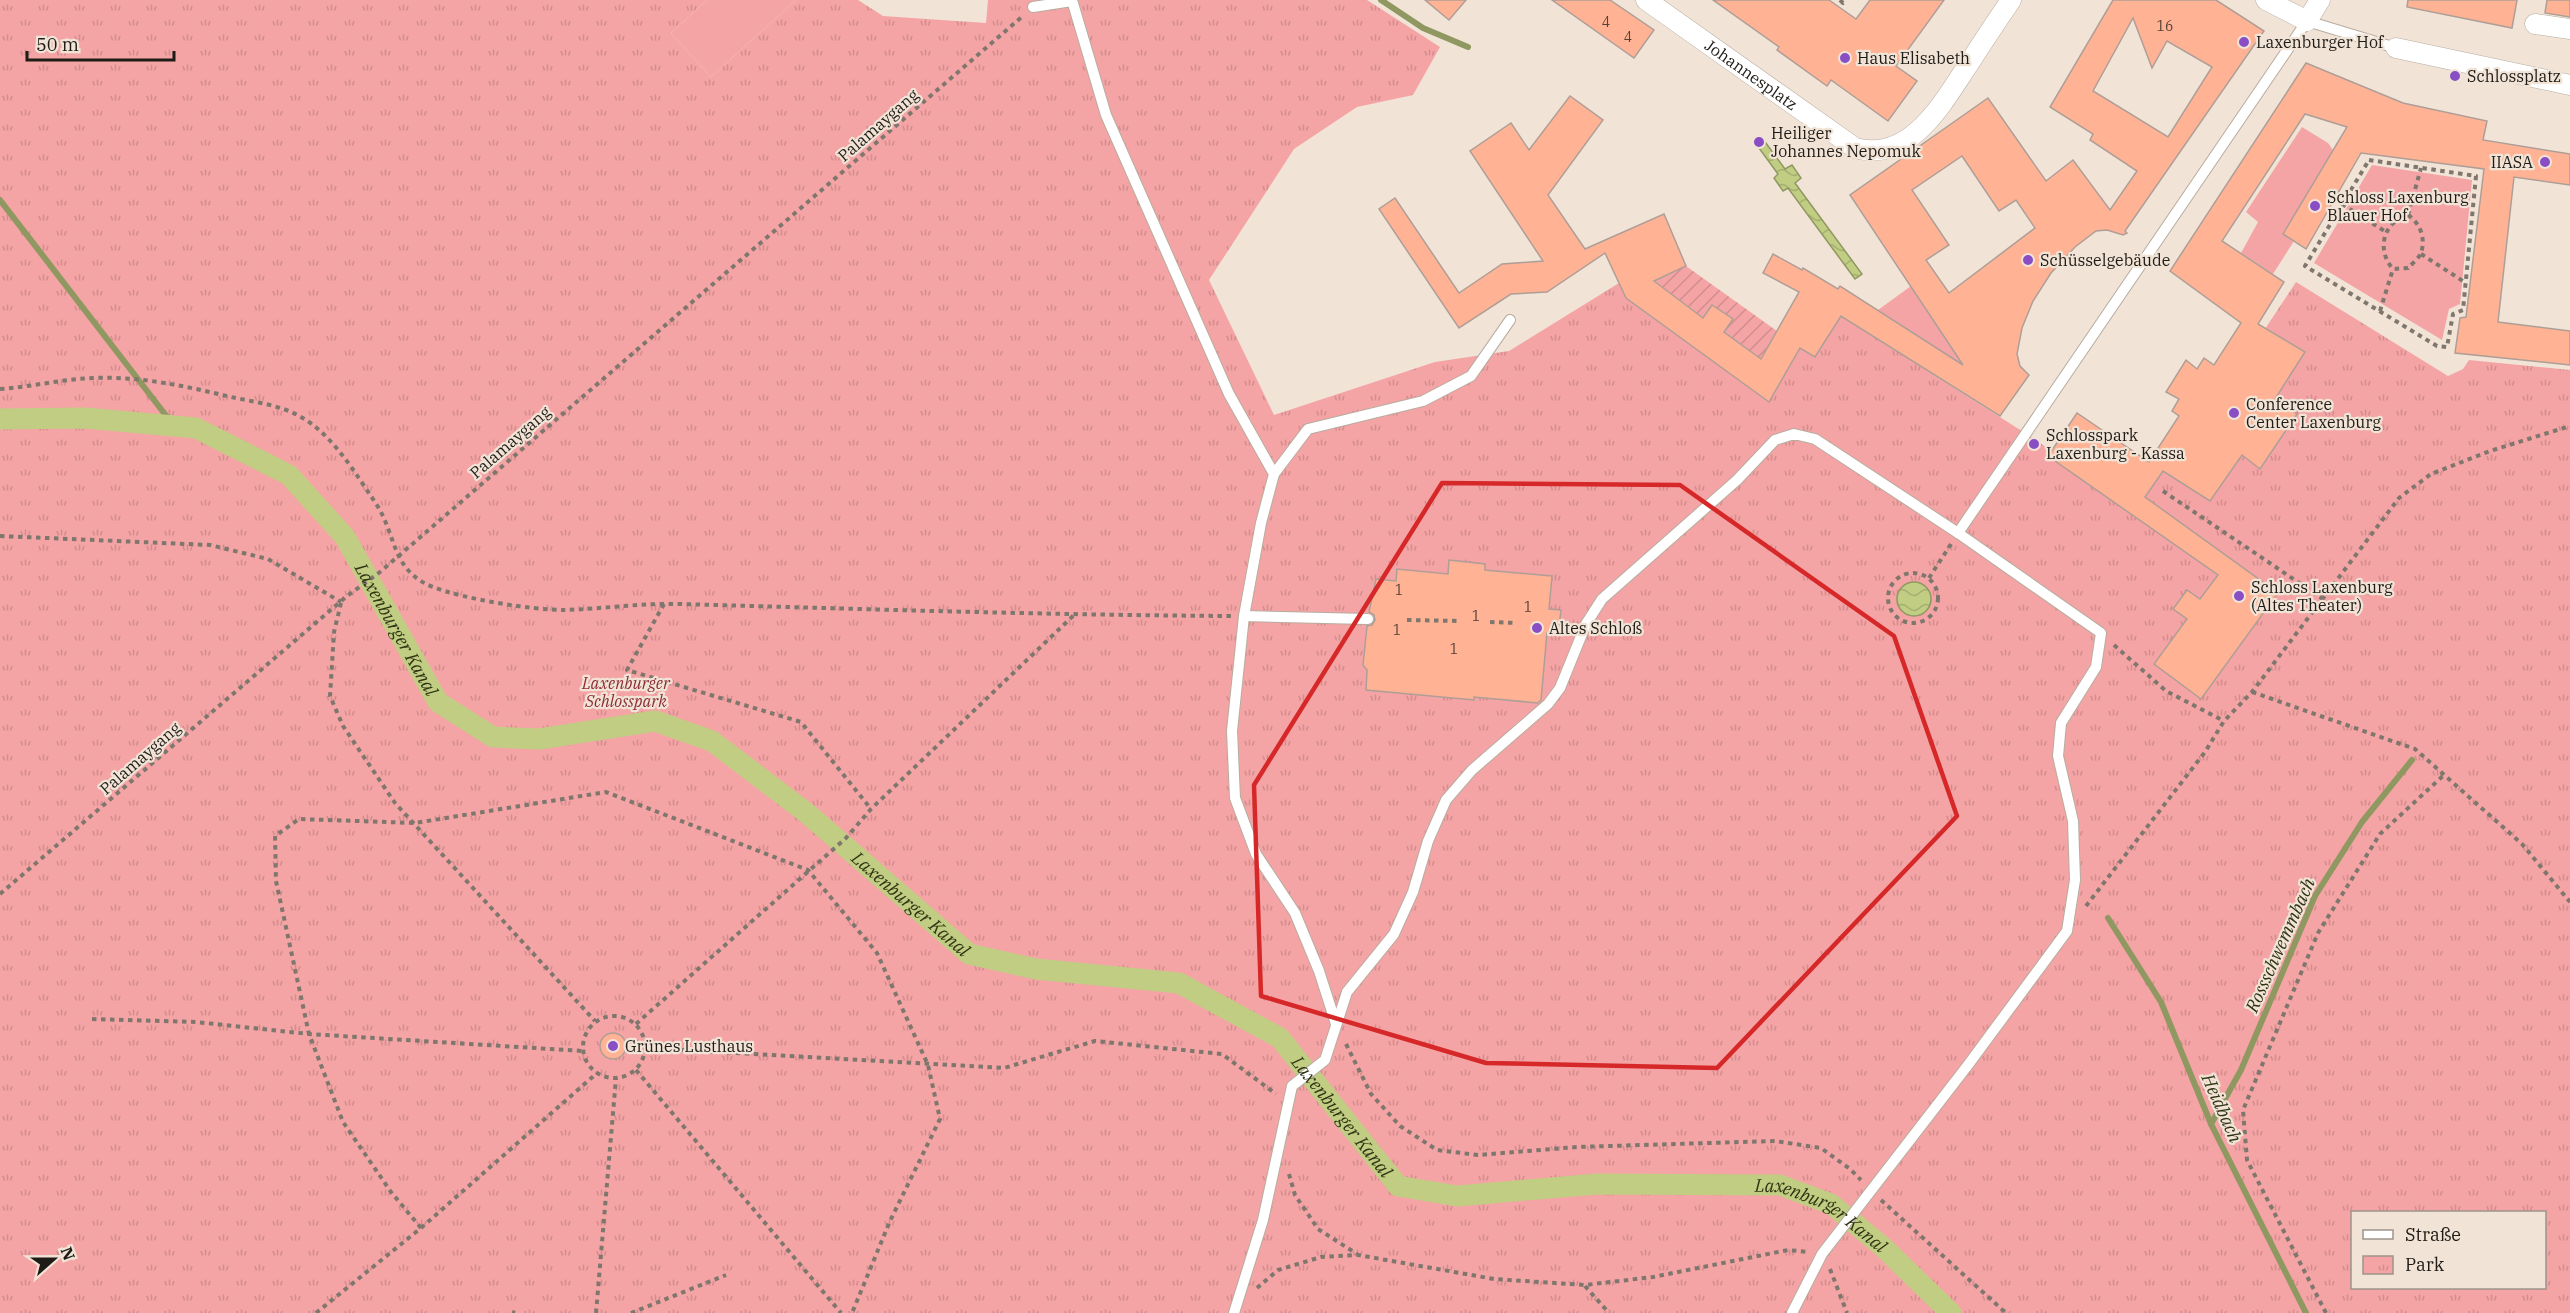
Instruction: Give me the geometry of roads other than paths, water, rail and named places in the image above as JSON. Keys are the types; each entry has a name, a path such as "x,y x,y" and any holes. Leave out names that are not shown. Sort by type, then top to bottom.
{"street":[{"name":"Johannesplatz","path":"1646,0 1840,138 1855,148 1869,152 1884,151 1918,131 1935,114 2011,0"},
{"path":"2266,0 2307,21 2320,0"},
{"path":"2535,24 2570,29"},
{"path":"2396,48 2570,85"}],"lane":[{"path":"1033,7 1072,0 1106,115 1229,394 1274,474"},
{"path":"1958,533 2307,21 2396,48"},
{"path":"1336,1024 1319,971 1295,913 1256,854 1235,798 1232,731 1244,616 1274,474 1308,429 1424,401 1471,376 1510,320"},
{"path":"1236,1309 1263,1220 1292,1086 1325,1060 1347,992 1394,934 1413,892 1428,841 1446,800 1472,770 1548,704 1560,688 1586,624 1602,599 1737,480 1775,440 1794,434 1815,439 1958,533 2101,633 2096,666 2061,723 2058,756 2073,821 2075,880 2067,931 1968,1065 1842,1226 1822,1254 1792,1313"},
{"path":"1244,616 1368,619"}],"water":[{"path":"1763,139 1785,169 1792,165 1801,178 1795,183 1862,274 1855,279 1788,188 1783,191 1774,178 1778,174 1756,144"},
{"path":"1914,582 1926,587 1931,599 1926,611 1914,616 1902,611 1897,599 1902,587"}],"waterway":[{"name":"Heidbach","path":"1381,0 1423,28 1468,47"},
{"path":"0,200 174,426"},
{"name":"Laxenburger Kanal","path":"0,419 85,418 196,428 289,475 345,537 438,702 493,737 539,739 655,721 712,741 808,814 969,954 1036,969 1179,983 1280,1038 1398,1186 1457,1196 1597,1184 1780,1185 1831,1204 1883,1247 1951,1313"},
{"name":"Rossschwemmbach","path":"2211,1124 2241,1070 2315,896 2362,822 2412,760"},
{"name":"Heidbach","path":"2108,918 2161,1002 2211,1124 2306,1313"}],"place":[{"name":"Laxenburger Hof","path":"2244,42"},
{"name":"Haus Elisabeth","path":"1845,58"},
{"name":"Schlossplatz","path":"2455,76"},
{"name":"Heiliger Johannes Nepomuk","path":"1759,142"},
{"name":"IIASA","path":"2545,162"},
{"name":"Schloss Laxenburg Blauer Hof","path":"2315,206"},
{"name":"Schüsselgebäude","path":"2028,260"},
{"name":"Conference Center Laxenburg","path":"2234,413"},
{"name":"Schlosspark Laxenburg - Kassa","path":"2034,444"},
{"name":"Schloss Laxenburg (Altes Theater)","path":"2239,596"},
{"name":"Altes Schloß","path":"1537,628"},
{"name":"Grünes Lusthaus","path":"613,1046"}],"park label":[{"name":"Laxenburger Schlosspark","path":"626,692"}]}
